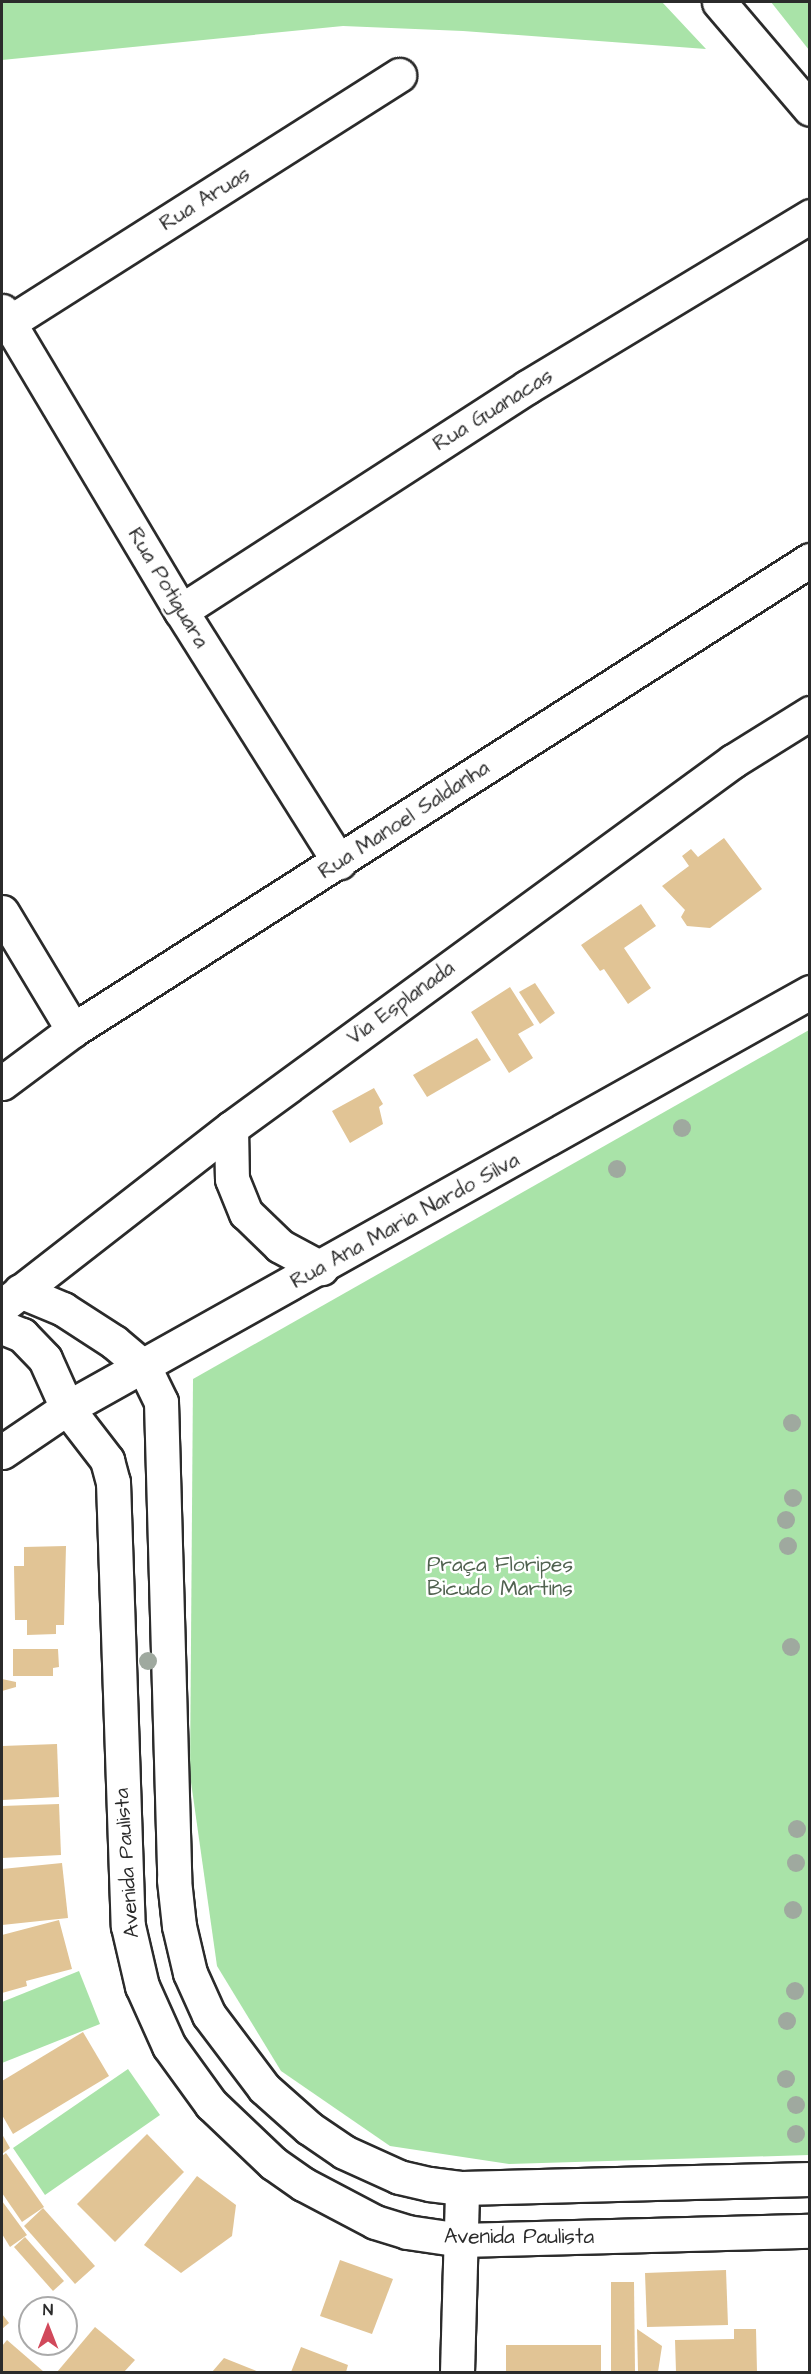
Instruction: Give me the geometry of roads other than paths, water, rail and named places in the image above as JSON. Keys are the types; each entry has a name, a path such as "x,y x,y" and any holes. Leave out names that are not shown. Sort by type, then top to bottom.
{"street":[{"path":"719,2 810,109"},
{"name":"Rua Aruas","path":"6,317 399,75"},
{"name":"Rua Guanacas","path":"181,611 527,387 810,216"},
{"name":"Rua Potiguara","path":"6,317 181,611 339,862"},
{"name":"Rua Manoel Saldanha","path":"2,1083 73,1030 810,560"},
{"name":"Via Esplanada","path":"11,1299 231,1128 733,761 810,713"},
{"path":"2,912 73,1030"},
{"name":"Rua Ana Maria Nardo Silva","path":"2,1452 67,1408 321,1268 810,992"},
{"path":"231,1128 232,1179 246,1213 280,1246 321,1268"},
{"path":"11,1299 87,1322 144,1366 156,1388 165,1416 174,1880 190,1973 224,2040 264,2088 301,2121 375,2168 399,2177 462,2188 810,2179"},
{"name":"Avenida Paulista","path":"2,1327 22,1335 45,1359 67,1408 107,1460 113,1482 125,1896 134,1959 169,2046 188,2077 211,2104 273,2163 303,2184 375,2222 407,2232 461,2240 810,2231"},
{"path":"457,2373 462,2188"}],"park label":[{"name":"Praça Floripes Bicudo Martins","path":"500,1577"}]}
